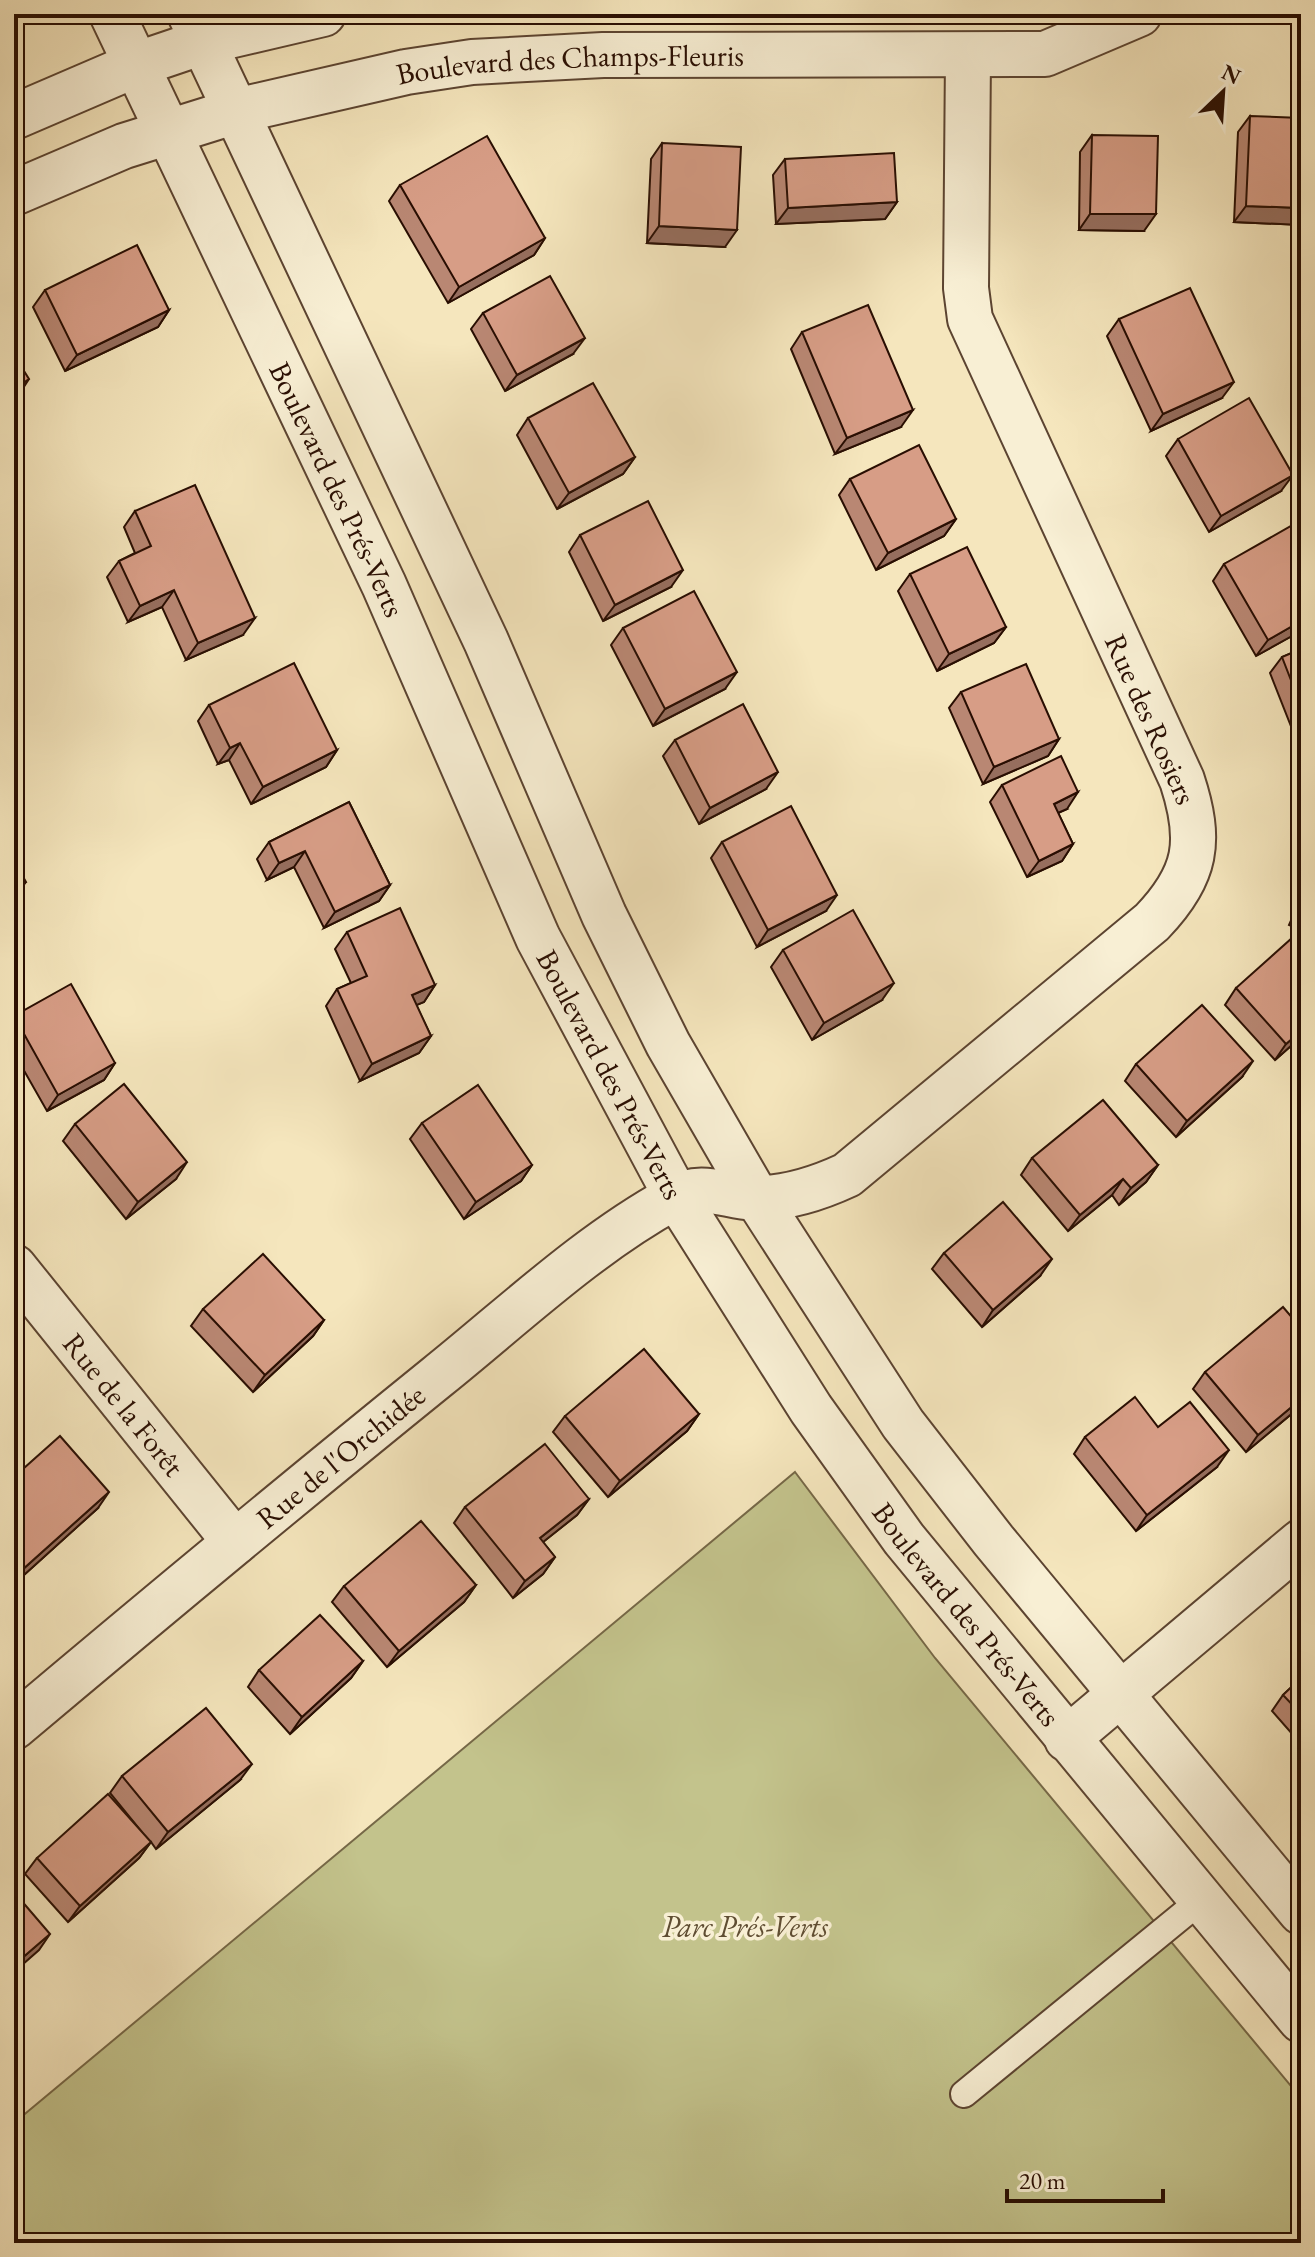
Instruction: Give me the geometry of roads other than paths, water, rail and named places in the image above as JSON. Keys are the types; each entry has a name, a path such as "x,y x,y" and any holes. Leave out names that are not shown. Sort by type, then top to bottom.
{"street":[{"name":"Boulevard des Prés-Verts","path":"112,14 390,599 538,938 676,1196 846,1461 941,1585 1301,2020"},
{"path":"14,117 135,65 196,28 323,14"},
{"name":"Boulevard des Champs-Fleuris","path":"14,193 114,150 236,111 406,72 537,57 1045,54 1139,14"},
{"path":"196,28 486,641 604,915 668,1044 757,1198 903,1424 1120,1694 1301,1912"},
{"name":"Rue des Rosiers","path":"676,1196 697,1189 716,1189 757,1198 824,1186 847,1175 1152,922 1174,899 1188,872 1195,844 1193,814 1182,780 970,319 966,288 968,56"},
{"name":"Rue de l'Orchidée","path":"14,1727 602,1243 676,1196"},
{"name":"Rue de la Forêt","path":"14,1267 235,1542"},
{"path":"1067,1739 1301,1542"}],"lane":[{"path":"964,2094 1201,1900"}],"park label":[{"name":"Parc Prés-Verts","path":"745,1926"}]}
